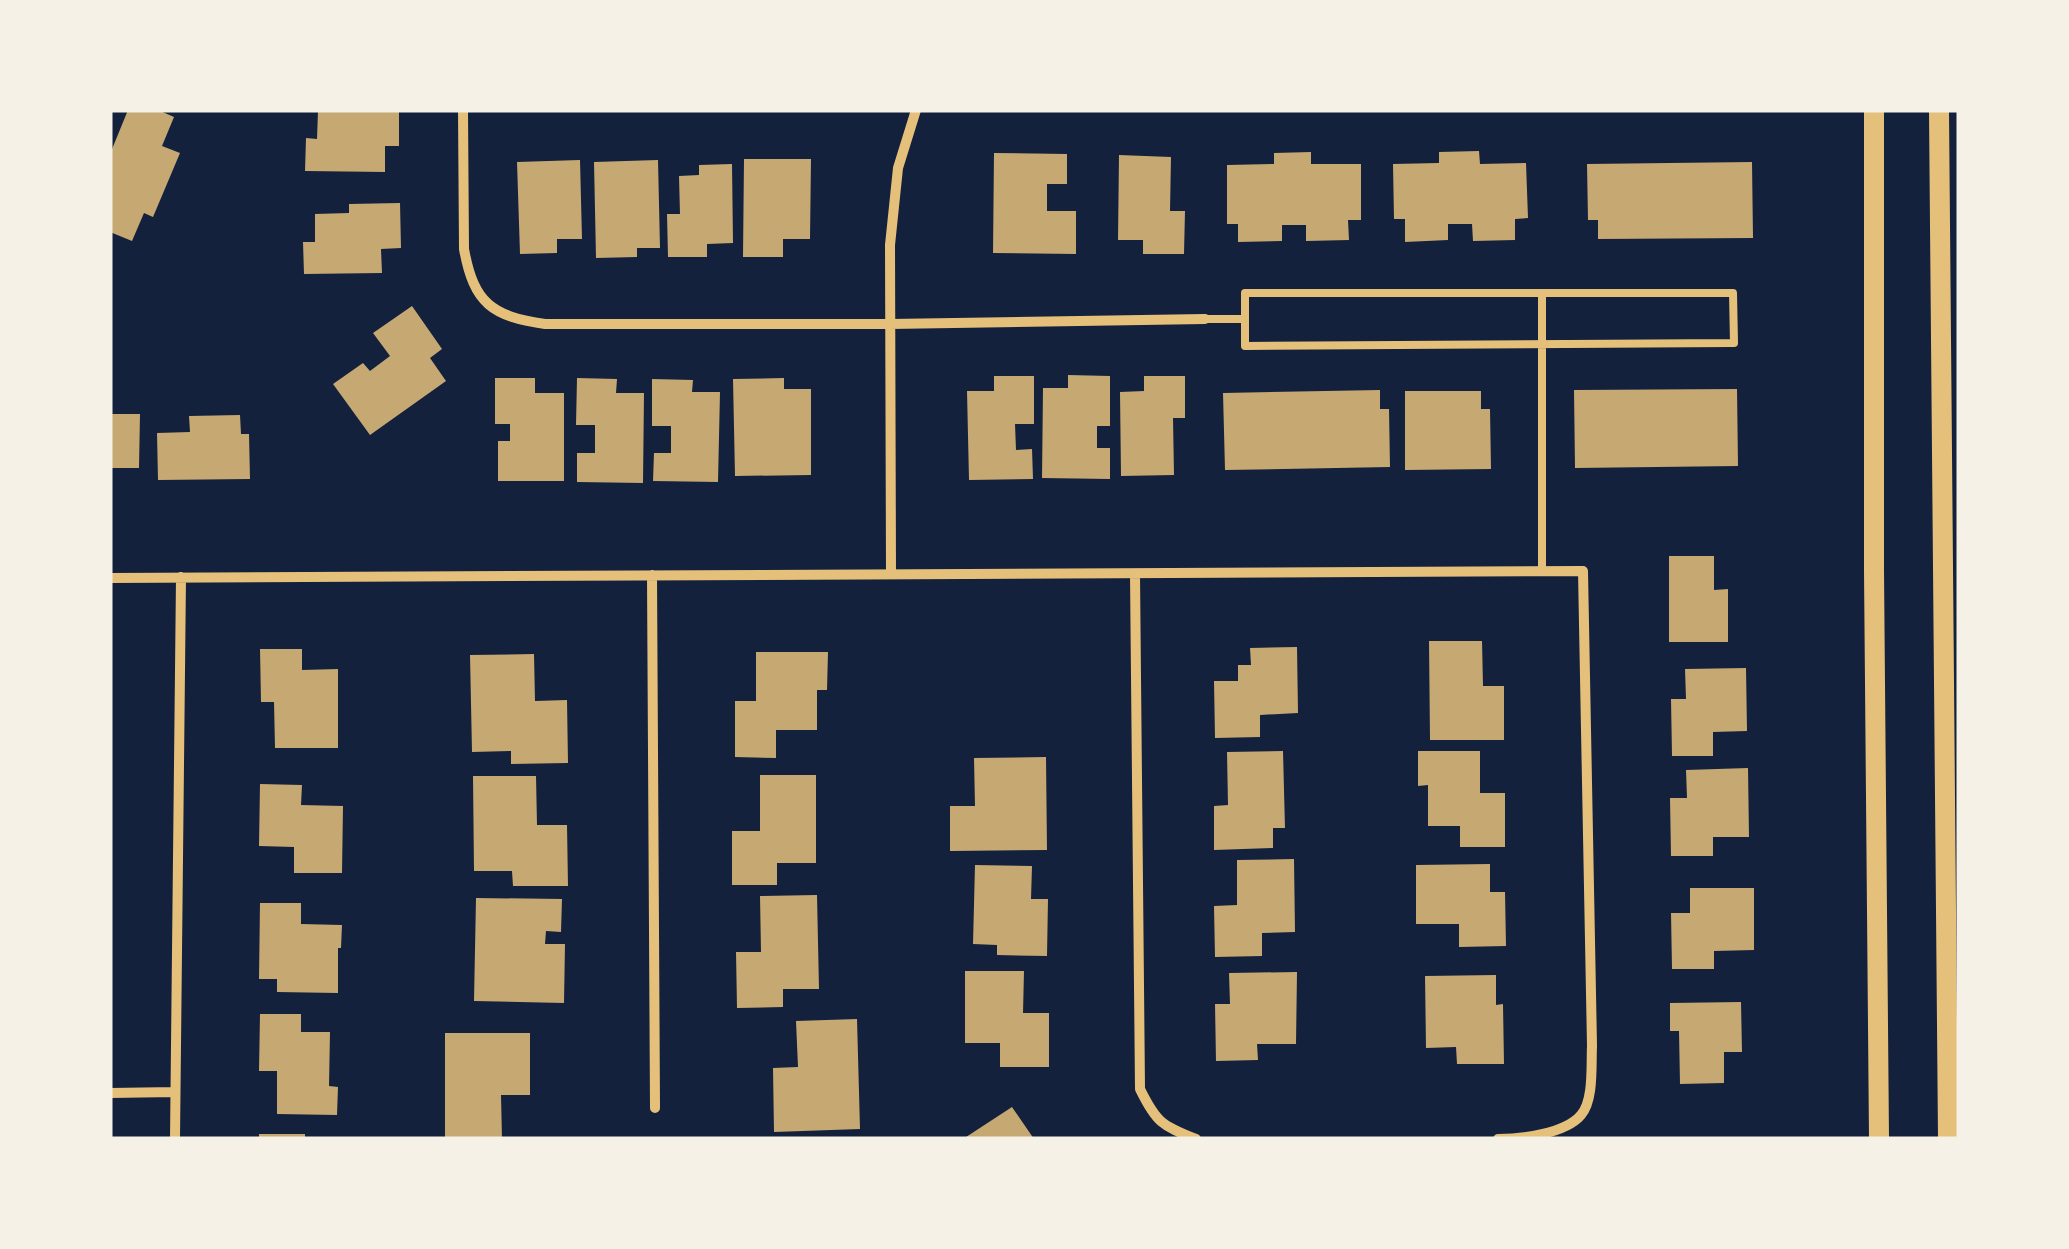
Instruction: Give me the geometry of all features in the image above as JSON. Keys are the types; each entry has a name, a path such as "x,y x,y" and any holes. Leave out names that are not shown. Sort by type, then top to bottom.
{"main road":[{"path":"1874,110 1879,1139"},
{"path":"1939,110 1948,1139"}],"street":[{"path":"464,110 464,249 468,272 476,292 487,303 521,320 545,324 890,324 1206,319"},
{"path":"891,573 890,246 898,168 916,110"},
{"path":"110,578 1583,571 1590,1091 1580,1116 1559,1128 1527,1139 1498,1139"},
{"path":"1135,574 1140,1089 1151,1113 1171,1129 1196,1139"},
{"path":"652,575 655,1108"},
{"path":"175,1139 181,578"},
{"path":"110,1092 175,1092"}],"lane":[{"path":"1542,292 1542,572"},
{"path":"1542,292 1733,292 1734,342 1245,346 1245,293 1542,292"},
{"path":"1206,319 1245,319"}],"building":[{"path":"128,110 158,110 174,117 162,146 180,153 153,217 144,213 132,241 110,232 110,154"},
{"path":"399,110 399,146 385,146 385,172 305,171 306,138 317,139 318,111"},
{"path":"1479,151 1480,164 1526,163 1528,218 1515,219 1515,240 1473,241 1472,224 1448,224 1448,240 1405,242 1405,219 1394,219 1393,164 1439,163 1439,152"},
{"path":"1311,152 1311,164 1361,164 1361,220 1348,220 1349,240 1306,241 1306,225 1282,225 1282,241 1238,242 1238,224 1227,224 1227,165 1274,164 1274,153"},
{"path":"994,153 1067,154 1067,184 1047,184 1047,211 1076,211 1076,254 993,253"},
{"path":"1119,155 1171,157 1170,211 1185,211 1184,254 1143,254 1143,240 1118,240"},
{"path":"744,159 811,159 810,239 783,239 783,257 743,257"},
{"path":"580,160 582,239 557,239 557,253 520,254 517,162"},
{"path":"658,160 660,248 637,248 637,257 596,258 594,162"},
{"path":"1752,162 1753,238 1598,239 1598,220 1588,220 1587,164"},
{"path":"732,164 733,243 707,244 707,257 668,257 667,214 680,214 679,176 699,175 699,165"},
{"path":"400,203 401,248 381,249 382,273 304,274 303,242 315,242 315,214 349,213 349,204"},
{"path":"412,306 442,349 430,358 446,381 370,435 333,384 363,363 370,371 390,356 373,333"},
{"path":"1068,375 1110,376 1110,426 1097,426 1097,448 1110,448 1110,479 1042,478 1043,388 1068,388"},
{"path":"994,376 1034,376 1034,424 1015,424 1016,450 1032,449 1033,479 969,480 967,391 994,391"},
{"path":"1144,376 1185,376 1185,418 1173,418 1174,475 1121,476 1120,392 1144,391"},
{"path":"495,378 535,378 535,393 564,393 564,481 498,481 498,441 510,441 510,424 495,424"},
{"path":"577,378 617,379 616,393 644,393 643,483 577,482 577,453 595,453 595,425 576,425"},
{"path":"784,378 784,389 811,389 811,475 735,476 733,379"},
{"path":"652,379 693,380 692,392 720,392 718,482 653,481 654,453 671,453 671,426 652,426"},
{"path":"1737,389 1738,466 1575,468 1574,390"},
{"path":"1380,390 1380,409 1389,409 1390,467 1225,470 1223,393"},
{"path":"1405,391 1481,391 1481,409 1490,409 1491,469 1405,470"},
{"path":"110,414 140,414 139,468 110,468"},
{"path":"240,415 241,434 249,434 250,479 158,480 157,433 190,432 189,416"},
{"path":"1669,556 1714,556 1714,590 1728,589 1728,642 1669,642"},
{"path":"1429,641 1482,641 1483,686 1504,686 1504,740 1430,740"},
{"path":"1297,647 1298,713 1260,715 1260,737 1215,738 1214,681 1238,681 1238,665 1251,665 1250,648"},
{"path":"260,649 302,649 302,670 338,669 338,748 275,748 274,702 261,702"},
{"path":"756,652 828,652 827,690 817,690 817,730 776,730 776,758 735,757 735,701 756,701"},
{"path":"534,654 535,701 567,700 568,763 511,764 511,751 472,752 470,655"},
{"path":"1746,668 1747,731 1713,732 1713,756 1672,756 1671,699 1686,699 1685,669"},
{"path":"1283,751 1285,828 1273,828 1273,848 1214,850 1214,806 1228,805 1227,752"},
{"path":"1418,751 1480,751 1480,793 1505,793 1505,847 1460,847 1460,826 1428,826 1428,785 1418,786"},
{"path":"1046,757 1047,850 950,851 950,806 975,806 974,758"},
{"path":"1748,768 1749,837 1713,837 1713,856 1671,856 1670,798 1687,798 1686,770"},
{"path":"760,775 816,775 816,863 777,863 777,885 732,885 732,831 760,831"},
{"path":"473,776 536,776 537,825 567,825 568,886 513,886 512,871 474,871"},
{"path":"260,784 302,785 301,805 343,806 342,873 294,873 294,847 259,846"},
{"path":"1294,859 1295,932 1262,933 1262,956 1215,957 1214,906 1237,905 1237,860"},
{"path":"1490,864 1490,892 1505,892 1506,946 1459,947 1459,924 1416,924 1416,865"},
{"path":"975,865 1032,866 1031,899 1048,899 1047,956 997,955 997,945 973,944"},
{"path":"1690,888 1754,888 1754,950 1714,951 1714,969 1672,969 1671,913 1690,913"},
{"path":"817,895 819,989 783,989 783,1007 737,1008 736,952 761,952 760,896"},
{"path":"476,898 562,899 561,932 546,931 545,944 565,944 564,1003 474,1001"},
{"path":"260,903 301,903 301,924 342,925 338,993 277,992 277,979 259,979"},
{"path":"965,971 1024,971 1023,1013 1049,1013 1049,1067 1000,1067 1000,1043 965,1043"},
{"path":"1297,972 1296,1044 1257,1044 1258,1060 1216,1061 1215,1004 1230,1004 1229,973"},
{"path":"1496,975 1496,1005 1503,1004 1504,1064 1457,1064 1456,1047 1426,1048 1425,976"},
{"path":"1741,1002 1742,1052 1724,1052 1724,1083 1680,1084 1679,1031 1670,1031 1670,1003"},
{"path":"260,1014 301,1014 301,1032 330,1032 329,1086 338,1087 337,1115 277,1114 277,1071 259,1071"},
{"path":"857,1019 860,1129 774,1132 773,1068 798,1067 796,1021"},
{"path":"445,1033 530,1033 530,1095 501,1095 502,1139 445,1139"},
{"path":"1012,1107 1034,1139 963,1139"},
{"path":"259,1134 305,1134 305,1139 259,1139"}]}
